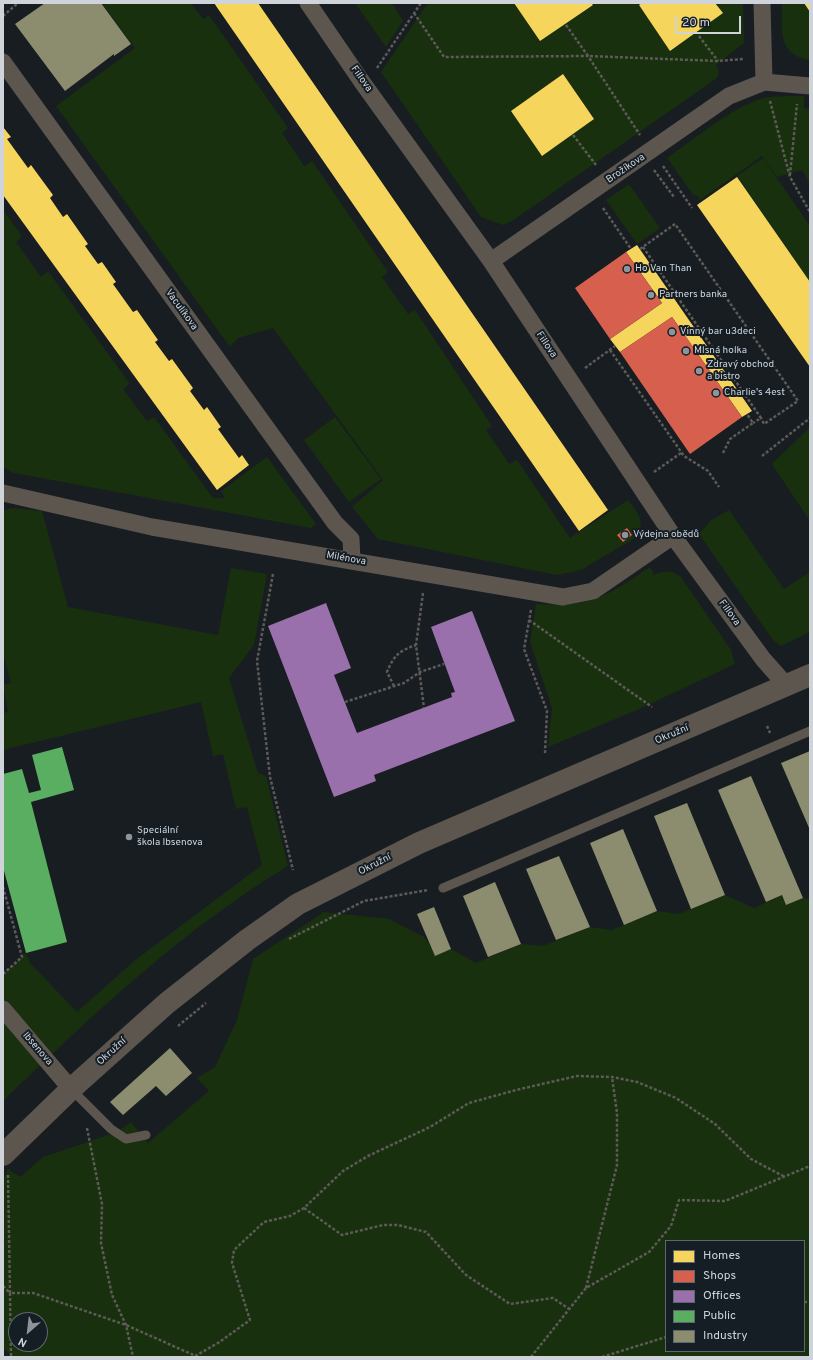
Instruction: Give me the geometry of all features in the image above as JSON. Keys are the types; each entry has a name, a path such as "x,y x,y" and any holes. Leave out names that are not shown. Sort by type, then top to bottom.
{"street":[{"name":"Fillova","path":"308,3 362,82 490,261 673,536 762,659 786,685"},
{"path":"762,3 766,88"},
{"name":"Vaculíkova","path":"3,62 335,523 351,540 352,560"},
{"name":"Brožíkova","path":"490,261 729,96 766,88 810,86"},
{"name":"Milénova","path":"3,493 152,526 563,597 593,591 673,536"},
{"name":"Okružní","path":"6,1165 71,1089 167,1003 247,940 298,904 419,843 748,703 810,675"},
{"name":"Ibsenova","path":"3,1009 71,1089"}],"lane":[{"path":"443,888 810,731"},
{"path":"71,1089 87,1107 111,1129 126,1139 146,1135"}],"path":[{"path":"3,16 18,3"},
{"path":"362,82 375,72 421,3"},
{"path":"414,13 444,57 588,56 718,61 743,59"},
{"path":"566,24 641,136"},
{"path":"699,36 718,61"},
{"path":"766,88 790,177 810,212"},
{"path":"790,177 797,101"},
{"path":"573,135 597,167"},
{"path":"651,165 674,197"},
{"path":"662,165 692,208"},
{"path":"598,201 631,249"},
{"path":"640,249 676,224 798,401 764,424 643,247"},
{"path":"586,368 615,346"},
{"path":"610,350 684,456 708,471 720,487"},
{"path":"747,414 753,423"},
{"path":"722,454 730,439 761,418"},
{"path":"762,456 810,418"},
{"path":"656,470 681,452"},
{"path":"424,708 416,645 426,573"},
{"path":"272,574 257,661 270,777 293,870"},
{"path":"532,604 524,649 547,711 545,753"},
{"path":"529,620 652,707"},
{"path":"394,686 387,672 393,657 405,649 416,645"},
{"path":"345,702 404,683 420,672 444,664"},
{"path":"3,887 22,957 3,974"},
{"path":"284,942 364,901 443,888"},
{"path":"177,1026 210,1000"},
{"path":"3,1286 10,1292 33,1293 126,1325 196,1356 218,1343 250,1320 232,1263 234,1250 264,1222 290,1216 304,1208 343,1171 368,1156 430,1127 470,1103 577,1076 612,1077 637,1082 676,1098 715,1124 751,1159 785,1177"},
{"path":"586,1288 617,1165 616,1113 612,1077"},
{"path":"87,1107 83,1110 94,1157 102,1204 101,1243 112,1295 126,1325 133,1357"},
{"path":"6,1165 11,1357"},
{"path":"531,1357 586,1288 649,1252 671,1226 679,1200 726,1201 810,1166"},
{"path":"304,1208 342,1235 383,1225 398,1225 426,1232 466,1275 510,1304 552,1298 569,1308"},
{"path":"602,1357 665,1337"}],"green space":[{"path":"102,3 191,3 203,19 209,15 288,128 282,133 304,166 312,161 388,272 382,277 408,314 415,310 492,426 486,430 509,464 517,460 570,538 628,500 638,514 641,523 639,533 635,538 581,570 557,575 378,539 352,507 383,480 273,328 238,338 230,347 56,106 135,48"},
{"path":"355,3 392,3 403,21 386,47"},
{"path":"428,3 743,3 744,43 716,65 719,71 717,78 512,221 503,225 481,217 381,72"},
{"path":"782,3 810,3 810,60 799,57 792,53 787,47 782,31"},
{"path":"779,96 804,96 804,108 810,109 810,184 802,170 777,177 762,156 700,200 696,195 694,196 667,158 721,119 755,101"},
{"path":"763,158 810,226 810,282 737,176"},
{"path":"629,184 660,228 637,244 606,200"},
{"path":"3,210 22,236 16,242 41,277 48,271 130,384 123,389 147,421 154,417 213,498 225,498 221,491 267,457 316,524 311,528 14,473 3,467"},
{"path":"335,417 381,479 349,502 304,440"},
{"path":"810,427 810,521 772,464"},
{"path":"12,508 42,511 68,607 218,635 231,568 267,574 254,645 229,678 258,773 266,776 288,866 249,891 174,946 104,1006 3,1101 3,975 26,953 30,963 77,1012 134,961 262,865 247,807 236,809 223,754 213,756 201,702 3,750 3,713 8,712 3,685 11,683 3,653 3,511"},
{"path":"729,510 784,589 810,572 810,632 781,646 773,640 699,534 710,521"},
{"path":"650,567 654,575 661,572 668,572 674,573 681,577 731,650 735,664 637,710 548,747 552,708 530,642 536,604 571,604 597,598 622,586"},
{"path":"725,895 754,908 782,895 786,905 803,898 810,899 810,1357 15,1357 3,1349 3,1180 8,1169 20,1177 43,1157 117,1132 131,1122 148,1143 209,1091 197,1078 215,1067 237,1020 253,959 324,912 389,919 424,937 435,955 451,949 476,963 521,944 543,946 590,927 612,930 657,911 679,914"}],"building: Homes":[{"path":"214,3 258,3 608,510 579,531"},
{"path":"514,3 591,3 593,5 540,41"},
{"path":"642,3 715,3 723,13 670,51 639,5"},
{"path":"804,3 810,3 810,12"},
{"path":"563,74 594,119 542,156 511,111"},
{"path":"3,127 11,137 7,139 28,168 31,165 53,195 50,198 63,217 67,214 88,244 85,246 98,264 102,262 116,282 113,284 133,312 137,310 158,340 155,342 169,361 172,359 193,388 190,391 204,410 207,407 221,427 218,429 239,458 242,455 249,465 217,490 3,195"},
{"path":"737,177 810,282 810,367 697,205"},
{"path":"637,245 752,411 742,417 672,317 620,352 610,339 662,303 626,252"}],"building: Shops":[{"path":"626,252 662,303 610,339 575,288"},
{"path":"672,317 742,417 690,454 620,352"},
{"name":"Výdejna obědů","path":"627,528 632,535 623,542 617,535"}],"building: Offices":[{"path":"326,603 351,668 334,675 357,733 452,697 451,693 455,692 431,627 472,611 515,721 374,775 376,781 334,797 268,626"}],"building: Public":[{"path":"62,747 74,790 31,802 67,942 26,953 3,867 3,774 22,769 29,793 41,790 32,755"}],"building: Industry":[{"path":"45,3 101,3 131,44 114,56 114,54 65,91 15,24"},
{"path":"810,751 810,830 781,763"},
{"path":"751,776 803,898 786,905 782,895 766,902 718,790"},
{"path":"687,803 725,895 691,909 654,816"},
{"path":"623,829 657,911 624,925 590,843"},
{"path":"559,856 590,927 556,940 526,869"},
{"path":"495,882 521,944 488,957 463,896"},
{"path":"434,907 451,949 435,956 417,914"},
{"path":"170,1048 192,1073 166,1096 156,1086 123,1115 110,1102"}],"place":[{"name":"Ho Van Than","path":"627,269"},
{"name":"Partners banka","path":"651,295"},
{"name":"Vinný bar u3deci","path":"672,332"},
{"name":"Mlsná holka","path":"686,351"},
{"name":"Zdravý obchod a bistro","path":"699,371"},
{"name":"Charlie's 4est","path":"716,393"},
{"name":"Výdejna obědů","path":"625,535"},
{"name":"Speciální škola Ibsenova","path":"129,837"}]}
